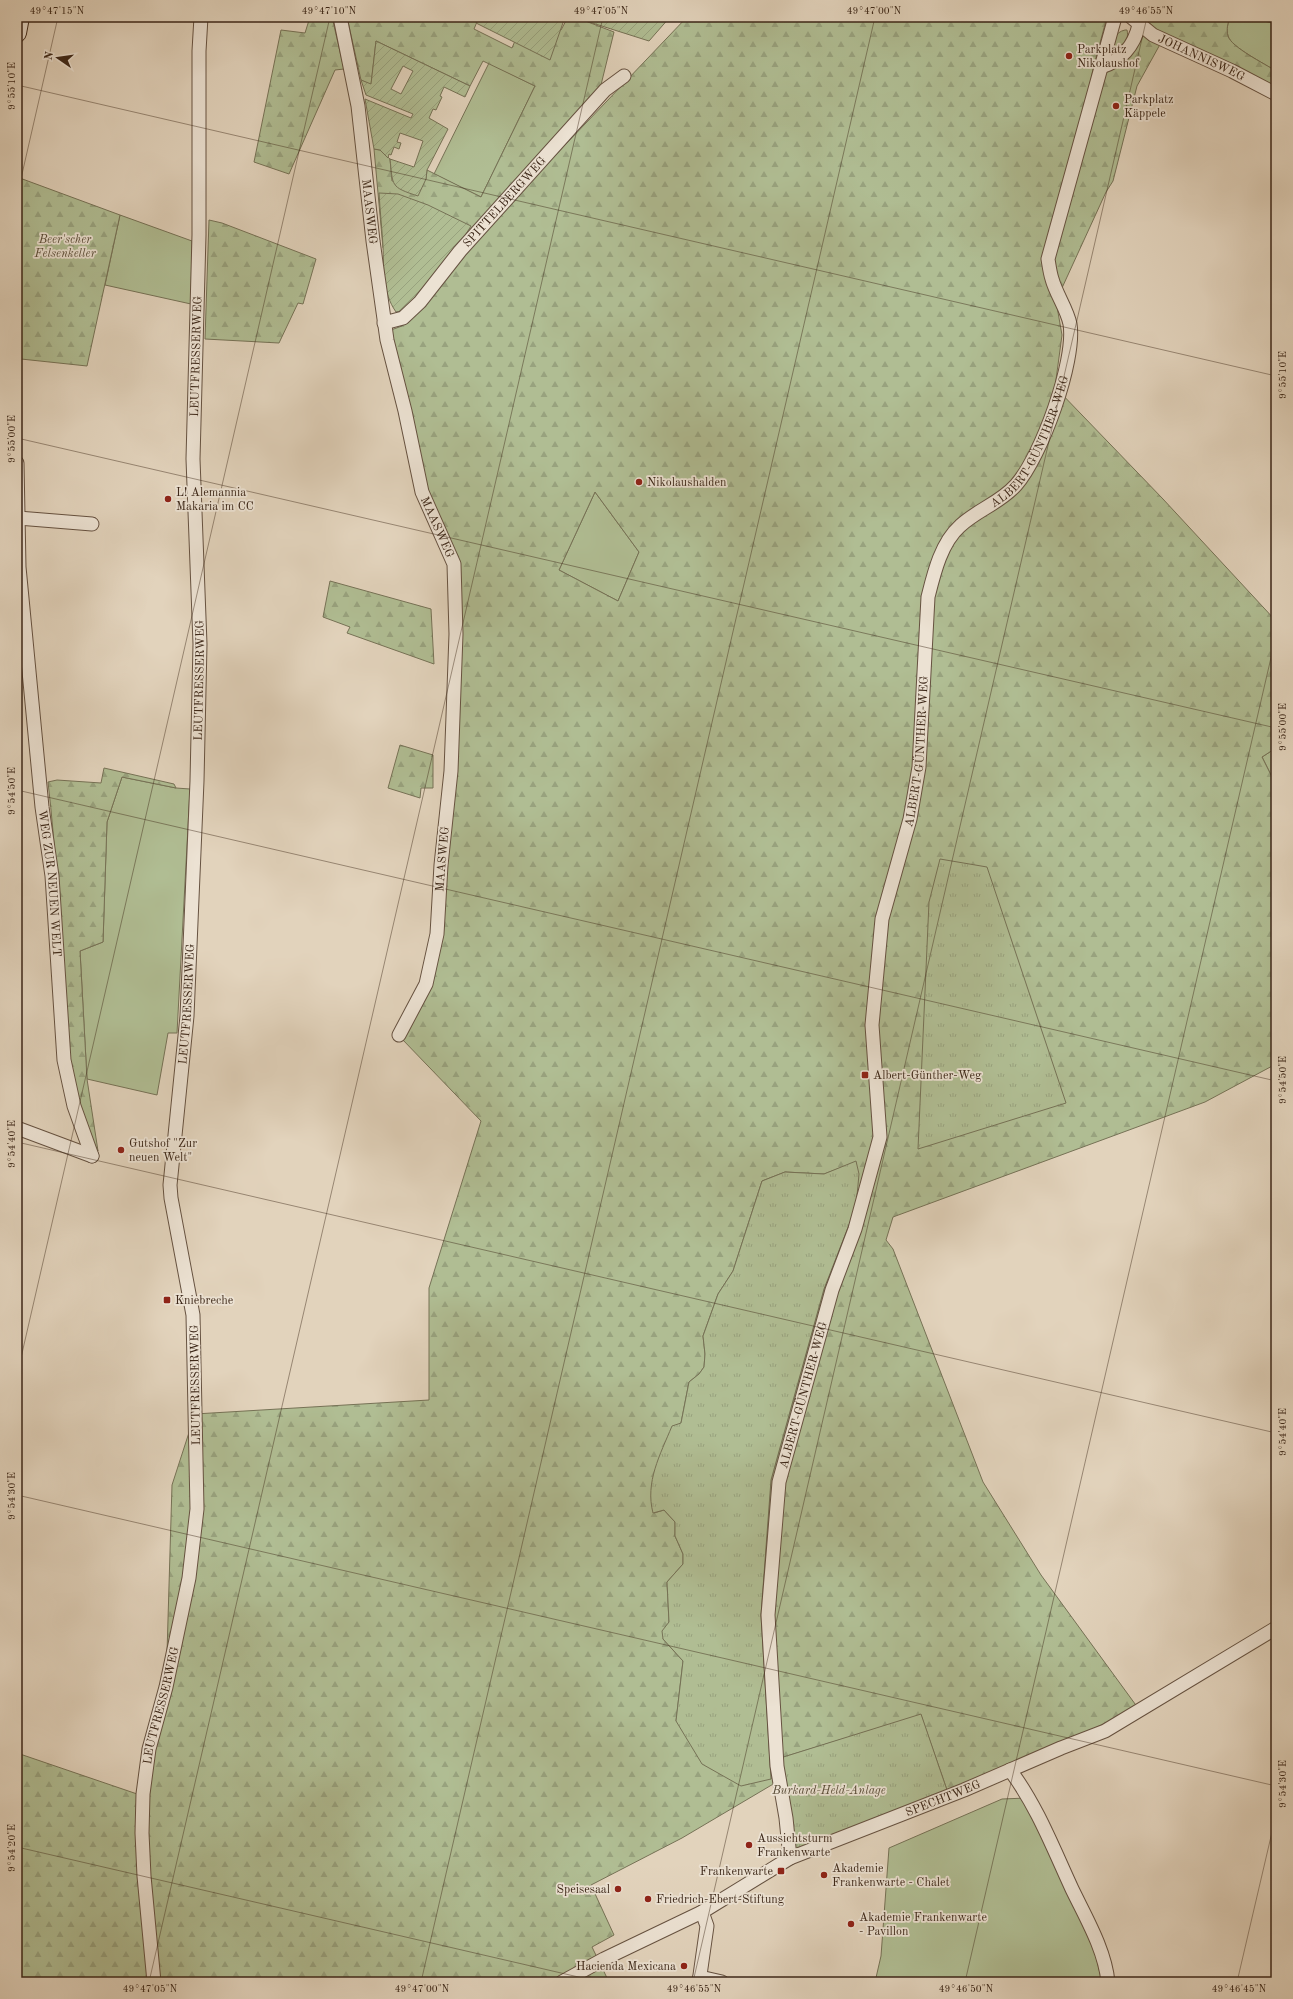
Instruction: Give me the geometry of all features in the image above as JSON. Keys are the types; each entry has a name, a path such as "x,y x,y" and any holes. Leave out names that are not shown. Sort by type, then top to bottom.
{"main road":[{"path":"17,34 20,17"}],"street":[{"name":"LEUTFRESSERWEG","path":"154,1982 144,1876 142,1833 143,1794 149,1749 166,1687 189,1578 197,1508 193,1315 171,1198 170,1185 186,1016 197,781 200,644 193,459 199,235 199,51 201,17"},
{"name":"MAASWEG","path":"340,17 358,106 384,323 422,492 454,564 456,634 451,771 441,865 437,934 426,984 399,1035"},
{"name":"ALBERT-GÜNTHER-WEG","path":"790,1858 786,1818 777,1766 768,1615 779,1482 832,1290 855,1229 880,1136 872,1025 882,919 910,819 919,767 928,597 935,569 949,538 960,526 999,500 1016,484 1036,454 1066,373 1070,342 1070,324 1052,279 1048,258 1115,17"},
{"path":"1101,67 1115,61 1128,50 1135,39 1135,21"},
{"name":"JOHANNISWEG","path":"1135,21 1153,35 1232,71 1276,94"},
{"name":"SPITTELBERGWEG","path":"384,323 403,318 420,302 460,251 605,90 624,76"},
{"name":"WEG ZUR NEUEN WELT","path":"17,463 22,598 42,807 52,876 64,1060 74,1106 92,1156 17,1128"},
{"path":"18,518 92,524"},
{"name":"SPECHTWEG","path":"562,1982 604,1959 702,1912 790,1858 1105,1731 1276,1628"},
{"path":"1010,1770 1026,1791 1090,1926 1107,1968 1108,1982"},
{"path":"702,1912 707,1926 700,1979 722,1982"}],"green space":[{"path":"310,17 332,17 344,69 335,70 289,174 254,162 281,30 305,33"},
{"path":"347,17 479,17 474,29 512,48 525,17 533,17 561,30 568,17 575,17 614,32 599,93 464,237 383,248 374,149 380,150 390,159 392,181 426,179 427,170 481,197 535,86 483,61 470,86 376,41 371,85 361,80"},
{"path":"479,17 565,17 550,60 476,23"},
{"path":"581,17 670,17 649,41 586,21"},
{"path":"687,17 1107,17 1093,69 1083,123 1101,67 1135,39 1131,17 1230,17 1227,31 1230,40 1242,50 1276,71 1276,94 1163,39 1137,86 1113,181 1106,192 1056,301 1062,335 1055,387 1163,499 1276,621 1276,748 1262,757 1276,785 1276,1064 1205,1102 893,1217 886,1240 893,1249 983,1482 1041,1575 1138,1708 1011,1767 948,1793 921,1715 774,1760 775,1783 682,1838 591,1885 614,1935 592,1947 609,1982 17,1982 17,1753 143,1796 166,1687 172,1485 195,1414 429,1400 429,1288 481,1121 402,1039 439,935 457,562 425,489 391,330 402,326 420,310 464,251","holes":["595,492 639,552 618,601 559,570","856,1162 856,1207 824,1289 771,1480 761,1615 771,1779 676,1721 683,1661 663,1639 669,1622 667,1582 683,1564 683,1554 675,1536 675,1522 664,1510 654,1513 681,1423 689,1382 699,1374 704,1367 705,1354 703,1336 718,1294 733,1271 762,1181 785,1172 824,1174"]},
{"path":"1230,17 1276,17 1276,71 1242,50 1230,40 1227,31"},
{"path":"1127,30 1128,34 1126,41 1121,46 1111,50 1117,35"},
{"path":"376,41 470,86 465,97 444,87 440,96 442,97 436,110 433,109 429,118 448,129 427,170 426,179 418,196 402,190 395,184 390,159 414,167 423,141 400,133 397,142 401,143 399,149 394,147 388,158 380,150 374,149 365,99 411,118 413,114 366,95 361,80 371,84","holes":["403,66 413,71 401,94 391,89"]},
{"path":"489,63 535,86 481,197 434,174"},
{"name":"Beer'scher Felsenkeller","path":"17,177 120,215 87,366 21,359 17,334"},
{"path":"379,193 398,194 428,205 471,226 406,310 396,312 391,304 386,288"},
{"path":"120,215 192,241 191,304 105,285"},
{"path":"209,220 222,223 316,259 303,304 298,303 279,343 205,339"},
{"path":"595,492 639,552 618,601 559,570"},
{"path":"330,581 431,609 434,664 347,633 350,627 323,617"},
{"path":"400,745 433,755 433,788 421,788 420,798 388,788"},
{"path":"1276,748 1276,785 1262,757"},
{"path":"104,768 174,784 176,788 122,777 107,822 103,942 80,951 87,1079 98,1151 88,1132 81,1113 71,1072 48,782 57,780 101,783"},
{"path":"122,777 176,788 190,789 177,1033 168,1033 157,1095 87,1079 80,951 103,942 107,822"},
{"path":"940,859 987,867 1066,1103 918,1149 929,902"},
{"path":"856,1161 859,1174 856,1207 824,1289 771,1480 761,1615 771,1779 741,1786 702,1764 676,1721 683,1661 663,1639 662,1631 669,1622 667,1582 683,1564 683,1554 675,1536 675,1522 664,1510 653,1513 651,1502 652,1479 672,1426 681,1423 689,1382 699,1374 704,1367 705,1354 703,1336 718,1294 733,1271 762,1181 785,1172 824,1174"},
{"name":"Burkard-Held-Anlage","path":"921,1714 948,1793 794,1851 777,1759"},
{"path":"1027,1798 1093,1943 1102,1982 875,1982 881,1956 889,1848 1002,1799"}],"place":[{"name":"Parkplatz Nikolaushof","path":"1069,56"},
{"name":"Parkplatz Käppele","path":"1116,106"},
{"name":"Nikolaushalden","path":"639,482"},
{"name":"L! Alemannia Makaria im CC","path":"168,499"},
{"name":"Albert-Günther-Weg","path":"865,1075"},
{"name":"Gutshof \"Zur neuen Welt\"","path":"121,1150"},
{"name":"Kniebreche","path":"167,1300"},
{"name":"Aussichtsturm Frankenwarte","path":"749,1845"},
{"name":"Frankenwarte","path":"781,1871"},
{"name":"Akademie Frankenwarte - Chalet","path":"824,1875"},
{"name":"Speisesaal","path":"618,1889"},
{"name":"Friedrich-Ebert-Stiftung","path":"648,1899"},
{"name":"Akademie Frankenwarte - Pavillon","path":"851,1924"},
{"name":"Hacienda Mexicana","path":"684,1966"}]}
